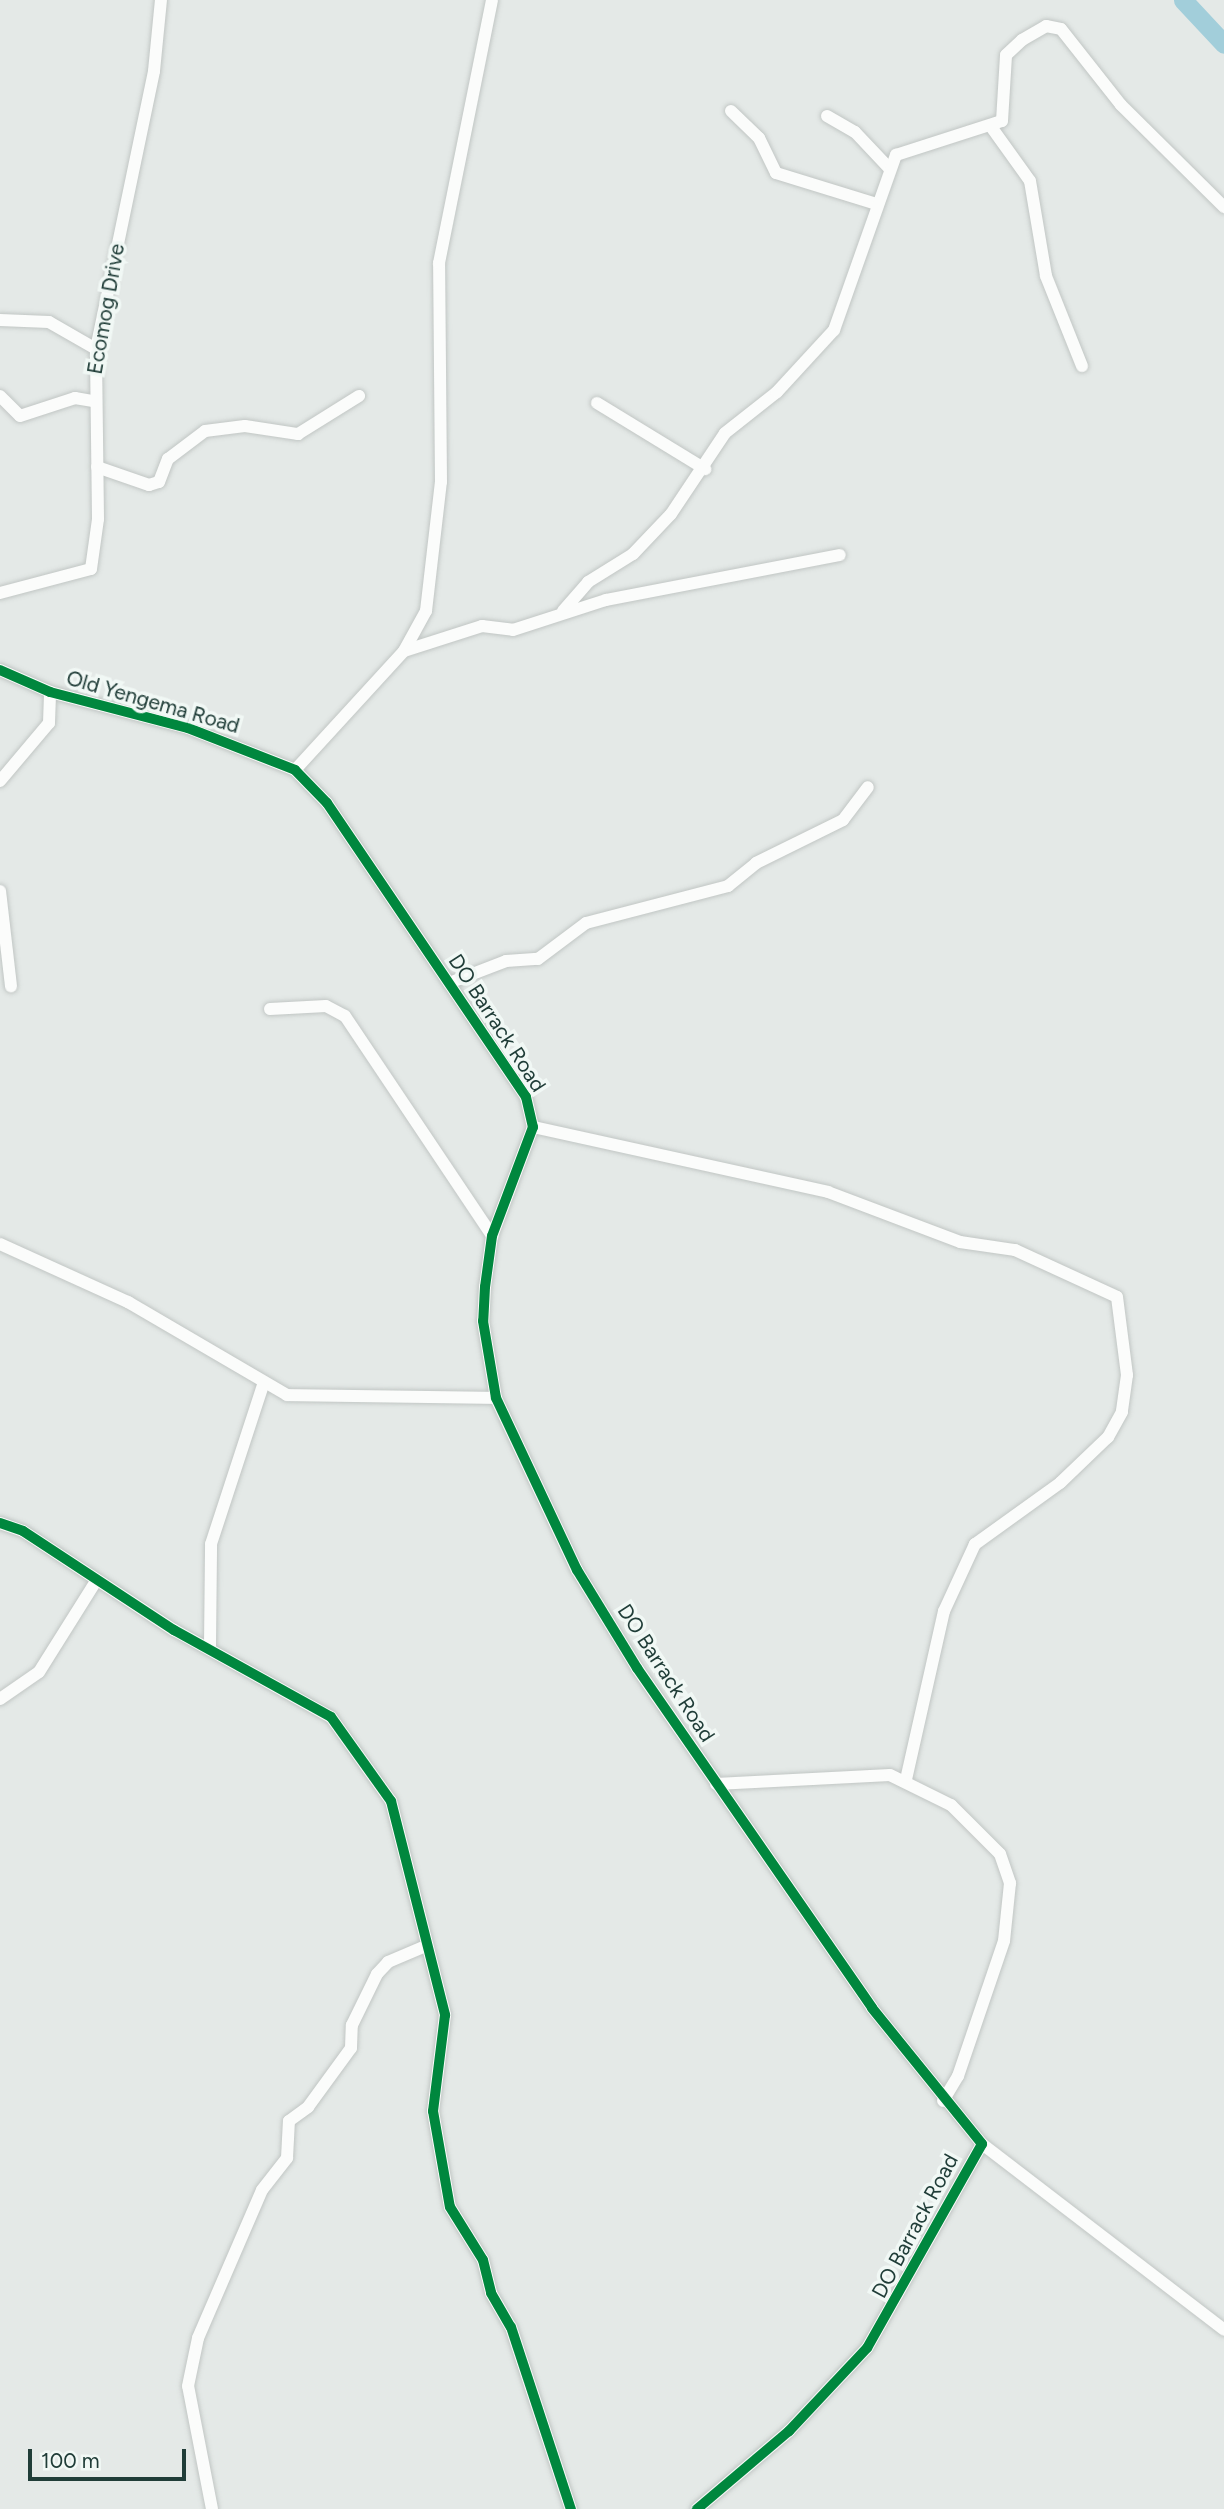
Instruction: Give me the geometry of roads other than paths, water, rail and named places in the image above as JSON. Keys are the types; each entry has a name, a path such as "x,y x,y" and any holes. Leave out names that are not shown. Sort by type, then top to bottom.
{"street":[{"name":"Ecomog Drive","path":"0,593 91,569 97,467 92,401 96,349 154,71 161,0"},
{"path":"295,770 404,651 426,611 434,571 439,263 492,0"},
{"path":"563,611 588,582 633,554 705,469 725,433 777,393 834,330 896,155 914,144 992,128 1005,106 1006,55 1046,26 1061,29 1121,105 1224,207"},
{"path":"731,111 759,138 776,173 877,204"},
{"path":"827,116 855,132 890,169"},
{"path":"992,128 1030,181 1046,276 1082,366"},
{"path":"0,320 48,322 96,349"},
{"path":"0,396 20,416 75,398 92,401"},
{"path":"97,467 149,485 159,482 168,459 205,431 245,426 298,434 359,396"},
{"path":"597,403 705,469"},
{"path":"404,651 482,626 513,630 542,623 563,611 840,555"},
{"name":"Old Yengema Road","path":"0,670 50,692 188,728 295,770"},
{"path":"0,781 48,723 50,692"},
{"name":"DO Barrack Road","path":"295,770 327,803 526,1097 533,1127 492,1236 483,1321 496,1398 577,1570 716,1784 943,2101 982,2144 867,2348 789,2431 697,2509"},
{"path":"449,983 506,961 538,958 586,923 728,886 756,863 843,820 868,787"},
{"path":"0,891 11,986"},
{"path":"270,1010 326,1006 345,1016 492,1236"},
{"path":"533,1127 828,1192 960,1242 1015,1250 1117,1297 1127,1374 1122,1412 1108,1437 1060,1483 975,1544 944,1611 906,1780"},
{"path":"0,1244 128,1303 263,1385 318,1398 496,1398"},
{"path":"210,1646 211,1544 263,1385"},
{"path":"0,1523 23,1531 96,1581 331,1717 391,1801 424,1947 436,1966 444,2015 433,2111 450,2207 483,2260 491,2293 510,2327 570,2509"},
{"path":"0,1699 39,1672 96,1581"},
{"path":"716,1784 858,1774 906,1780 982,1829 1000,1854 1010,1883 1004,1941 958,2076 943,2101"},
{"path":"212,2509 188,2386 198,2338 262,2190 287,2158 289,2121 307,2108 351,2049 352,2025 377,1974 388,1962 424,1947"},
{"path":"982,2144 1224,2330"}],"waterway":[{"path":"1183,0 1224,44"}]}
